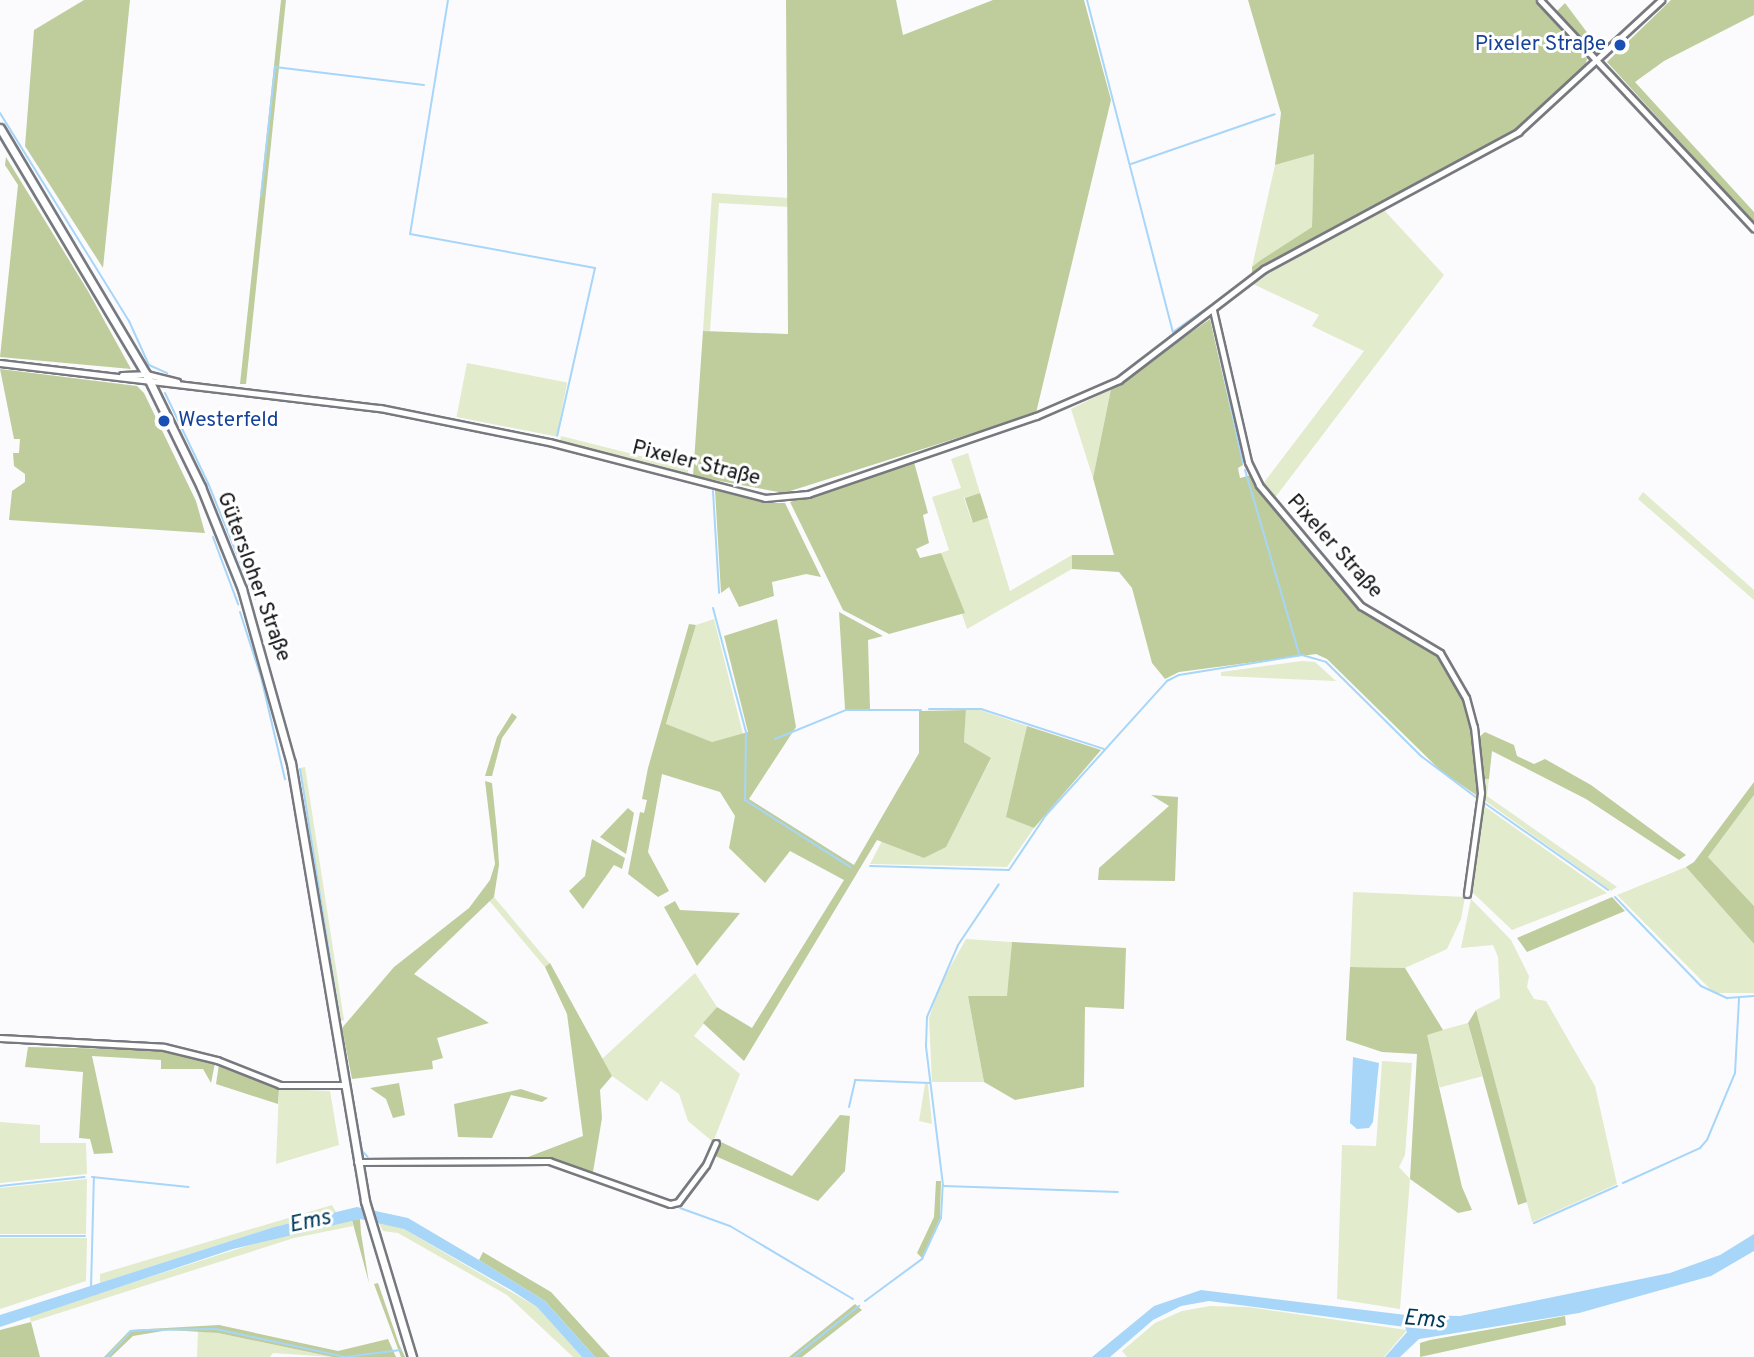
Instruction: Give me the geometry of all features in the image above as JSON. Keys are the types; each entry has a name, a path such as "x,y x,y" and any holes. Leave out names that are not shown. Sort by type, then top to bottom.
{"main road":[{"name":"Gütersloher Straße","path":"0,128 150,382 216,522 270,675 294,781 343,1086 365,1201 386,1283 412,1357"}],"street":[{"path":"1540,0 1754,229"},
{"name":"Pixeler Straße","path":"146,374 177,382 391,410 549,442 765,498 786,498 1071,402 1127,376 1264,269 1518,132 1661,0"},
{"name":"Pixeler Straße","path":"1213,310 1248,461 1259,485 1361,606 1427,643 1445,661 1466,698 1474,727 1481,793 1467,894"},
{"path":"0,363 120,376 150,382"},
{"path":"120,376 146,374"},
{"name":"Pixeler Straße","path":"150,382 177,382"},
{"path":"0,1038 164,1047 218,1060 280,1085 343,1086"},
{"path":"357,1162 549,1161 670,1204 678,1202 694,1181 716,1143"}],"green space":[{"path":"84,0 130,0 103,268 25,146 34,30"},
{"path":"281,0 286,0 246,384 240,384"},
{"path":"786,0 896,0 903,35 993,0 1084,0 1111,100 1036,413 784,493 693,476 703,331 788,334"},
{"path":"1248,0 1536,0 1587,59 1585,66 1516,129 1252,274 1252,267 1312,227 1314,154 1275,165 1281,113"},
{"path":"1671,0 1754,0 1754,15 1664,61 1635,82 1754,212 1754,223 1607,62"},
{"path":"1565,3 1592,39 1584,46 1555,13"},
{"path":"1314,154 1312,227 1252,267 1275,165"},
{"path":"6,157 88,291 131,369 0,357 18,185 5,165"},
{"path":"712,193 789,198 789,207 719,203 710,331 703,331"},
{"path":"1383,209 1444,275 1274,499 1262,485 1364,351 1312,326 1319,315 1251,283"},
{"path":"1210,319 1243,465 1238,468 1240,478 1251,475 1360,607 1438,654 1464,699 1472,727 1479,797 1441,771 1327,659 1316,654 1179,672 1165,679 1152,663 1132,588 1119,572 1072,569 1072,555 1114,555 1093,478 1111,389"},
{"path":"467,363 567,382 557,436 457,417"},
{"path":"0,369 137,386 144,393 196,501 205,533 9,520 12,491 25,482 25,474 14,466 13,453 19,453 20,439 14,439"},
{"path":"1111,389 1093,478 1071,409"},
{"path":"561,436 688,468 688,475 560,441"},
{"path":"968,453 980,493 964,498 972,522 988,518 1010,591 1072,555 1072,569 967,629 941,553 949,550 932,497 961,488 951,459"},
{"path":"914,462 928,513 923,515 929,543 916,549 920,558 941,553 965,613 889,634 843,610 790,502"},
{"path":"715,490 765,503 785,503 821,577 806,574 772,582 774,596 739,607 729,587 721,593"},
{"path":"1643,492 1754,590 1754,600 1638,499"},
{"path":"980,493 988,518 973,523 965,498"},
{"path":"839,612 883,636 868,640 870,709 845,709"},
{"path":"714,619 743,734 712,742 666,725 696,625"},
{"path":"777,619 796,727 749,799 854,865 919,753 919,711 966,710 964,742 991,758 946,847 924,858 877,840 744,1061 703,1023 717,1007 752,1028 844,880 790,851 765,883 729,848 735,816 720,792 662,774 648,852 669,891 658,897 628,874 640,812 644,813 647,800 642,799 648,768 689,624 696,625 666,724 712,742 748,732 724,636"},
{"path":"1302,661 1315,662 1336,681 1221,676 1221,672"},
{"path":"966,710 980,710 1027,726 1007,817 1034,828 1007,867 870,864 882,841 924,858 946,846 991,759 964,742"},
{"path":"512,713 517,717 502,738 492,776 485,776 497,737"},
{"path":"1027,726 1101,750 1034,828 1006,817"},
{"path":"1485,732 1514,745 1517,756 1534,764 1545,759 1591,785 1686,855 1679,860 1586,799 1492,751 1489,779 1483,779 1479,737"},
{"path":"305,767 344,1020 341,1021 300,768"},
{"path":"1483,779 1489,779 1487,796 1617,887 1611,891 1484,800"},
{"path":"485,781 492,783 497,832 499,865 494,897 414,974 489,1023 437,1038 443,1058 432,1061 433,1069 352,1079 342,1028 394,967 469,908 490,880 495,864"},
{"path":"1754,782 1754,795 1708,857 1754,906 1754,944 1686,867 1694,862"},
{"path":"1151,795 1178,797 1175,881 1098,880 1099,868 1169,806"},
{"path":"1754,795 1754,906 1708,857"},
{"path":"1484,806 1607,893 1512,930 1471,891"},
{"path":"628,808 634,813 626,854 600,837"},
{"path":"592,839 625,858 622,869 614,865 583,909 569,891 585,876"},
{"path":"1686,867 1754,944 1754,993 1714,993 1617,895"},
{"path":"1353,892 1465,897 1461,919 1447,949 1405,968 1350,967"},
{"path":"494,897 550,964 545,968 489,901"},
{"path":"1612,897 1625,911 1527,952 1517,938"},
{"path":"1471,899 1511,940 1529,976 1527,987 1534,999 1546,1001 1595,1086 1617,1184 1532,1222 1476,1010 1500,998 1498,957 1493,945 1461,948"},
{"path":"675,901 680,910 740,913 697,966 664,907"},
{"path":"966,939 1012,942 1008,996 968,996 984,1082 932,1082 929,1018 940,985"},
{"path":"1012,942 1126,948 1124,1009 1085,1007 1084,1087 1015,1100 984,1082 968,996 1007,996"},
{"path":"550,963 612,1076 600,1090 602,1118 593,1172 548,1158 528,1157 583,1136 567,1014 545,967"},
{"path":"1350,967 1405,968 1443,1030 1427,1035 1462,1187 1472,1210 1458,1213 1410,1179 1417,1054 1382,1052 1346,1040"},
{"path":"695,973 717,1007 694,1036 740,1074 713,1142 688,1121 679,1094 661,1081 647,1101 612,1076 602,1059"},
{"path":"1476,1010 1527,1202 1518,1205 1468,1023"},
{"path":"1468,1023 1482,1076 1440,1088 1425,1034"},
{"path":"28,1047 163,1050 215,1063 211,1083 203,1069 161,1069 161,1060 92,1056 113,1153 94,1154 90,1139 79,1138 83,1072 25,1067"},
{"path":"1382,1061 1412,1063 1405,1155 1399,1167 1410,1179 1400,1309 1337,1299 1342,1145 1376,1146"},
{"path":"219,1064 279,1089 278,1104 216,1084"},
{"path":"399,1083 405,1115 393,1118 386,1099 370,1088"},
{"path":"925,1084 928,1084 932,1124 919,1121"},
{"path":"279,1089 330,1091 339,1145 276,1164"},
{"path":"521,1089 548,1098 542,1102 511,1095 492,1138 458,1137 454,1104"},
{"path":"840,1115 850,1116 845,1171 818,1201 713,1155 719,1141 792,1176"},
{"path":"0,1122 40,1125 40,1143 86,1143 87,1174 0,1183"},
{"path":"87,1179 86,1234 0,1234 0,1188"},
{"path":"936,1181 941,1181 940,1218 922,1258 917,1253 934,1217"},
{"path":"332,1205 336,1212 274,1227 100,1283 100,1274"},
{"path":"360,1219 361,1233 369,1283 352,1220"},
{"path":"352,1220 353,1226 294,1238 31,1322 29,1316 293,1231"},
{"path":"378,1221 404,1229 537,1307 582,1357 573,1357 507,1295 398,1233 383,1231"},
{"path":"0,1238 87,1238 86,1281 0,1309"},
{"path":"483,1252 551,1292 610,1357 595,1357 545,1301 479,1260"},
{"path":"378,1283 405,1357 401,1357 374,1284"},
{"path":"855,1304 862,1310 802,1357 789,1357"},
{"path":"1210,1306 1248,1307 1407,1330 1384,1357 1127,1357 1122,1351 1155,1323 1182,1311"},
{"path":"1565,1316 1566,1325 1420,1357 1420,1343 1430,1340"},
{"path":"31,1322 40,1357 0,1357 0,1330"},
{"path":"219,1325 338,1351 388,1339 396,1357 333,1357 218,1333 169,1330 133,1336 111,1357 104,1357 130,1330"},
{"path":"198,1331 333,1357 273,1353 270,1357 197,1357"}],"water":[{"path":"1353,1057 1379,1063 1373,1122 1369,1128 1357,1129 1350,1123"},
{"name":"Ems","path":"357,1207 408,1218 545,1301 595,1357 582,1357 537,1307 511,1290 404,1229 360,1219 233,1249 0,1327 0,1315 274,1227"},
{"name":"Ems","path":"1754,1234 1754,1251 1711,1276 1579,1313 1419,1339 1400,1357 1385,1357 1407,1332 1405,1327 1209,1301 1181,1306 1153,1320 1110,1357 1092,1357 1154,1306 1201,1290 1406,1315 1460,1316 1670,1273 1720,1255"}],"waterway":[{"path":"448,0 410,234 595,268 557,436"},
{"path":"1087,0 1173,332 1210,306"},
{"path":"261,196 275,67 424,85"},
{"path":"0,113 129,321 149,365 167,373"},
{"path":"1131,164 1275,114"},
{"path":"1212,319 1243,463"},
{"path":"165,393 208,483 255,599"},
{"path":"1245,470 1299,654"},
{"path":"713,491 719,593"},
{"path":"213,537 238,604"},
{"path":"713,608 746,732 745,800 850,867"},
{"path":"240,612 261,677 285,779"},
{"path":"870,866 1009,870 1046,815 1167,681 1179,675 1302,655 1326,662 1421,756 1477,798"},
{"path":"929,709 981,709 1104,749"},
{"path":"775,739 846,710 921,710"},
{"path":"300,769 340,1022"},
{"path":"1483,802 1608,890"},
{"path":"865,1301 922,1259 941,1218 943,1185 926,1046 927,1017 958,945 999,884"},
{"path":"1615,897 1701,986 1727,998 1754,996"},
{"path":"1623,1183 1700,1148 1707,1140 1735,1073 1739,998"},
{"path":"341,1029 349,1078"},
{"path":"849,1107 855,1080 930,1083"},
{"path":"351,1089 362,1151 368,1157"},
{"path":"0,1186 85,1177"},
{"path":"92,1177 188,1187"},
{"path":"91,1288 94,1177"},
{"path":"944,1186 1118,1192"},
{"path":"1534,1223 1617,1186"},
{"path":"680,1208 730,1226 853,1299"},
{"path":"0,1236 85,1236"},
{"path":"794,1357 859,1306"},
{"path":"107,1357 131,1331 146,1330 216,1329 345,1357 401,1350"}],"place":[{"name":"Pixeler Straße","path":"1620,45"},
{"name":"Westerfeld","path":"164,421"}]}
